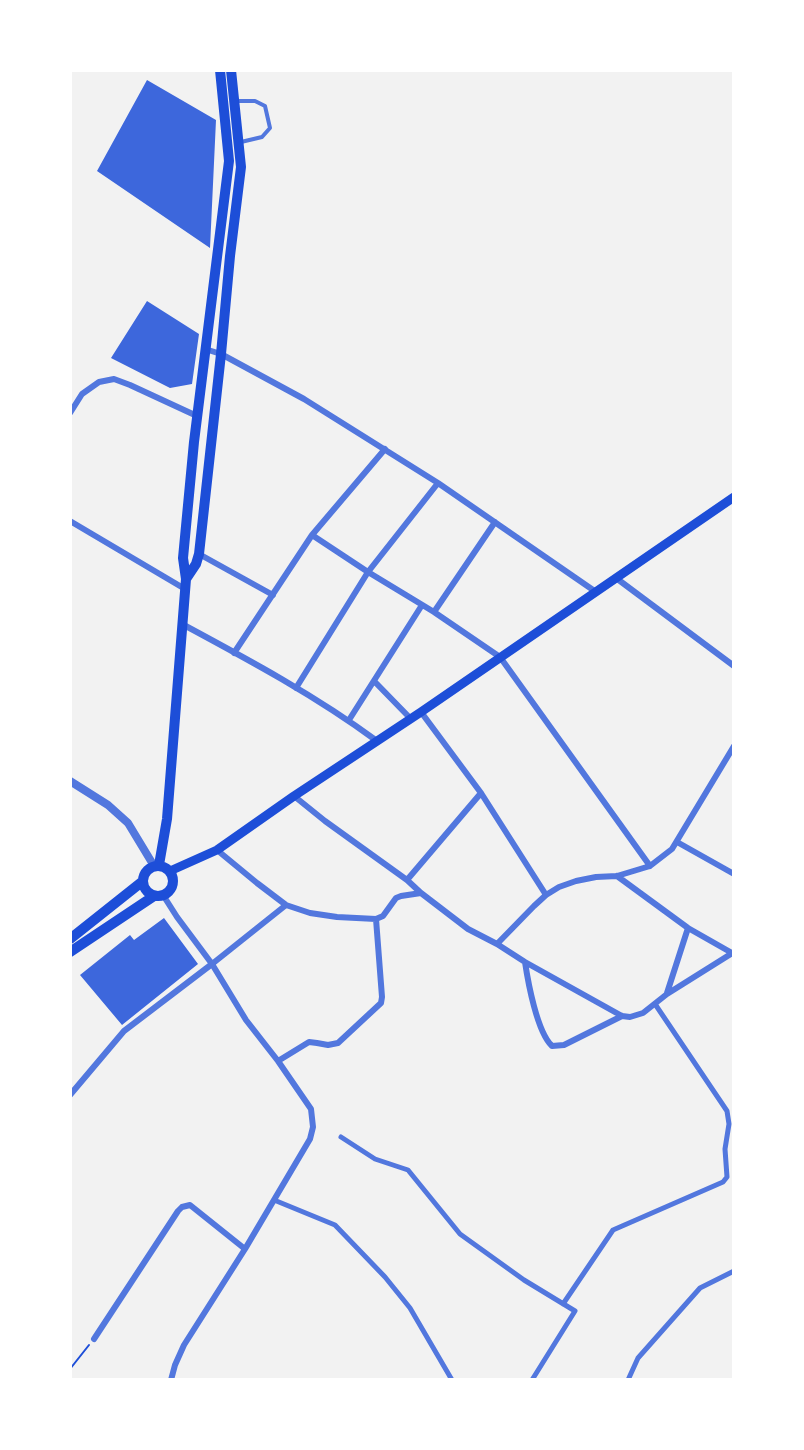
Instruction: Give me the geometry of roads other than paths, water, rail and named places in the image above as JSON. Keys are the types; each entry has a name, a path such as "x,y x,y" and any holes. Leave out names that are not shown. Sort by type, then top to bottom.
{"main road":[{"path":"72,943 142,881 146,872 157,866 167,819 186,584 183,558 197,416 229,161 220,70"},
{"path":"186,584 200,554 241,167 231,70"},
{"path":"194,442 211,446"},
{"path":"157,866 170,871 217,850 734,497"},
{"path":"72,943 159,895 168,893 173,885 170,871"},
{"path":"142,881 146,890 159,895"}],"street":[{"path":"205,349 221,354 304,399 385,449 596,592"},
{"path":"70,413 82,394 99,382 114,379 197,416"},
{"path":"234,652 312,535 385,449"},
{"path":"296,688 368,572 438,483"},
{"path":"70,521 186,584"},
{"path":"434,612 495,522"},
{"path":"312,535 434,612 500,657 650,866"},
{"path":"200,554 273,595"},
{"path":"616,578 734,666"},
{"path":"349,720 422,605"},
{"path":"182,624 296,688 349,720 377,741"},
{"path":"374,681 411,719"},
{"path":"421,712 481,793 546,895"},
{"path":"497,944 546,895 559,887 596,877 617,876 650,866 672,849 734,746"},
{"path":"70,781 108,805 128,823 157,866"},
{"path":"407,880 481,793"},
{"path":"294,796 468,928 622,1016 630,1017 643,1013 667,994 733,952 688,928 617,876"},
{"path":"677,842 734,874"},
{"path":"217,850 286,905 310,914 376,919 383,916 396,898 421,893"},
{"path":"159,895 212,964 246,1020 311,1109 313,1127 310,1139 274,1200 184,1345 174,1365 171,1380"},
{"path":"70,1095 124,1031 286,905"},
{"path":"278,1061 309,1042 328,1046 338,1043 381,1003 376,919"},
{"path":"667,994 688,928"},
{"path":"525,962 530,992 544,1034 552,1046 564,1045 622,1016"},
{"path":"563,1304 613,1230 723,1182 727,1178 725,1149 729,1125 727,1111 655,1004"},
{"path":"341,1137 375,1158 408,1170 460,1234 524,1280 575,1311 532,1380"},
{"path":"725,1161 734,1176"},
{"path":"274,1200 335,1225 385,1277 410,1308 452,1380"},
{"path":"94,1339 182,1207 190,1205 245,1248"},
{"path":"628,1380 638,1358 700,1288 734,1271"}],"lane":[{"path":"234,101 255,101 265,106 270,128 262,137 238,143"}]}
